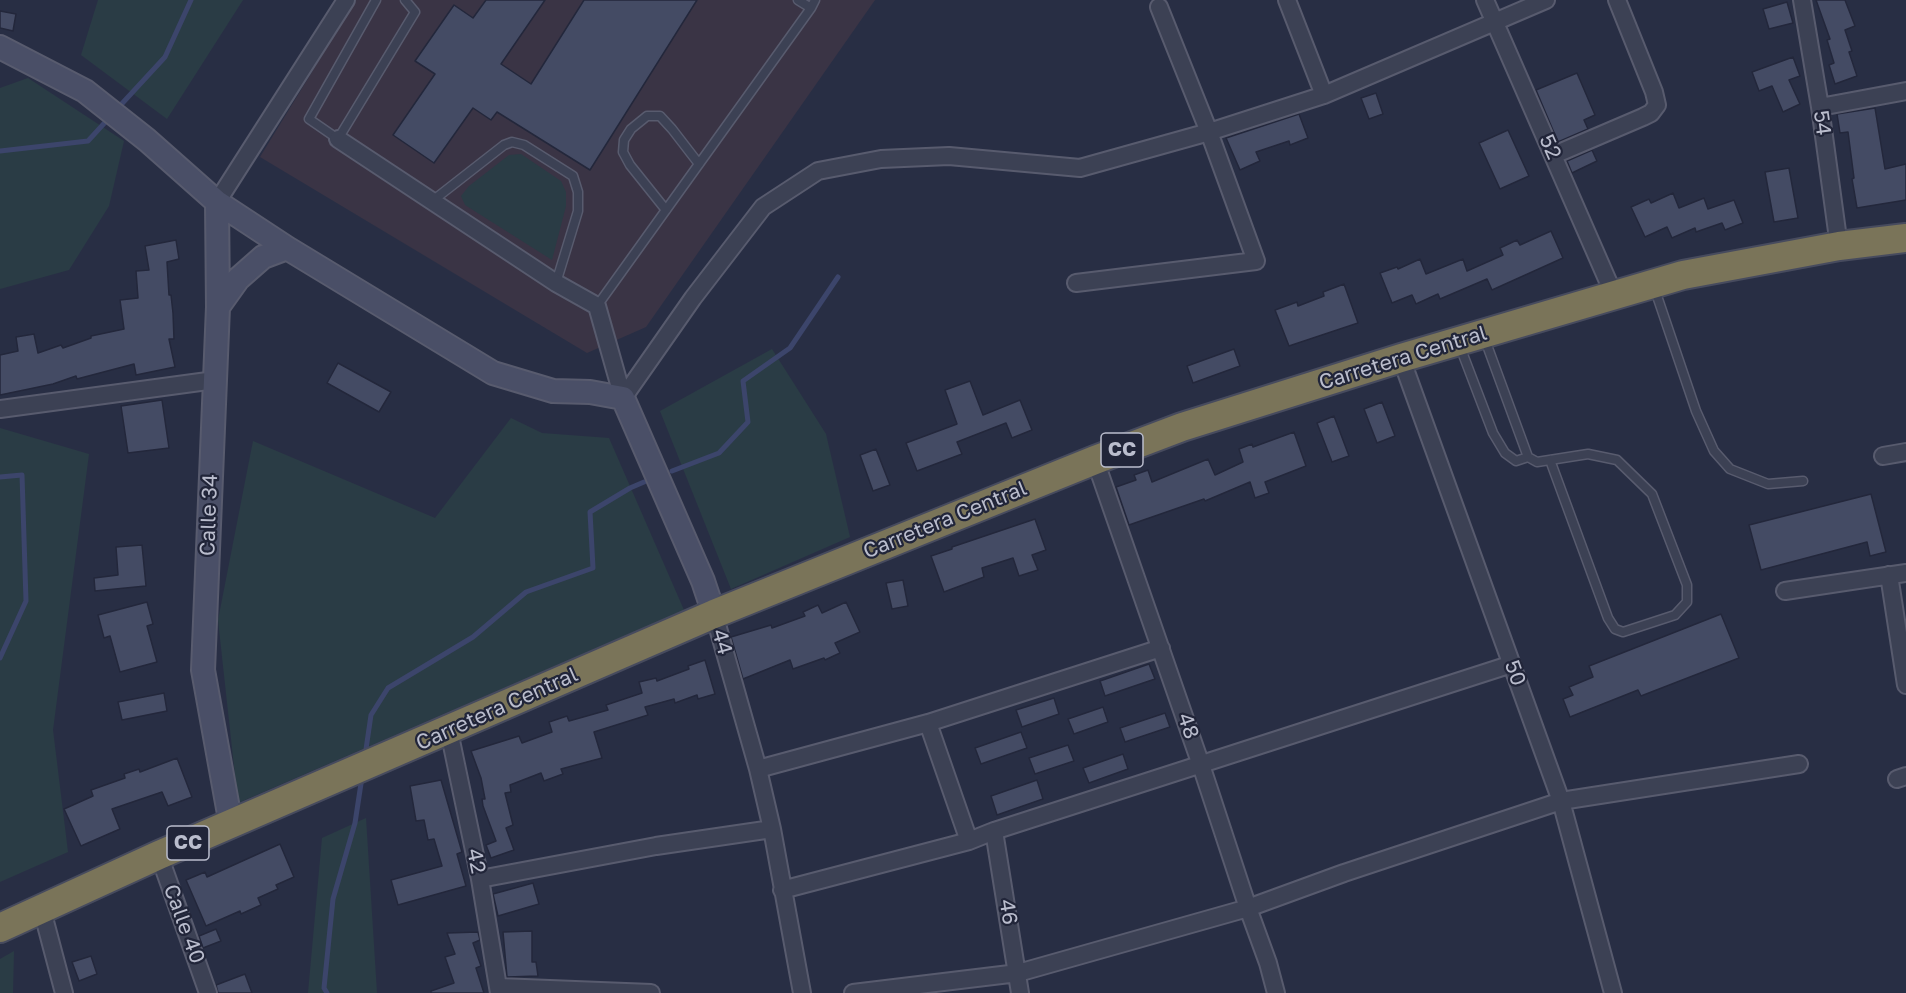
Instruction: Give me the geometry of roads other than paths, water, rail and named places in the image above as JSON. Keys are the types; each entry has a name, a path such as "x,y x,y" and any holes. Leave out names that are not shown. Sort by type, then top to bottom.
{"highway":[{"name":"Carretera Central","path":"22,919 159,855 714,614 1182,427 1401,358 1683,275 1839,246 1906,238"}],"street":[{"path":"218,202 346,0"},
{"path":"1287,0 1324,94"},
{"name":"52","path":"1485,0 1614,295"},
{"path":"0,47 85,91 147,140 218,202 287,248 493,373 553,391 590,392 623,398 693,298 763,207 818,171 881,159 949,156 1080,168 1209,132 1324,94 1546,0"},
{"path":"1554,155 1643,117 1651,113 1657,105 1617,0"},
{"name":"54","path":"1802,0 1820,107 1839,246"},
{"path":"1077,284 1256,261 1209,132 1159,7"},
{"path":"1820,107 1906,91"},
{"path":"338,139 556,283 597,306"},
{"name":"Calle 34","path":"218,202 218,307 203,670 231,825"},
{"path":"218,307 238,279 263,257 287,248"},
{"name":"44","path":"597,306 623,398 703,581 714,614 758,769 772,829 802,993"},
{"name":"50","path":"1401,358 1561,801 1613,993"},
{"path":"0,409 215,380"},
{"path":"1883,456 1906,452"},
{"name":"48","path":"1095,460 1202,765 1276,993"},
{"path":"1785,591 1906,573"},
{"path":"1889,575 1906,685"},
{"path":"758,769 928,723 1161,648"},
{"path":"782,890 969,841 1512,664"},
{"path":"928,723 969,841"},
{"name":"42","path":"449,731 480,879 499,990"},
{"path":"853,993 1018,973 1248,908 1344,873 1561,801 1799,764"},
{"path":"480,879 656,846 772,829"},
{"name":"46","path":"994,831 1020,993"},
{"name":"Calle 40","path":"159,855 208,993"},
{"path":"22,919 64,993"},
{"path":"499,990 651,993"}],"lane":[{"path":"376,0 309,119 338,139 415,12 405,0"},
{"path":"597,306 813,4 798,0"},
{"path":"666,210 630,165 623,152 624,140 631,129 647,116 660,116 699,164"},
{"path":"431,202 504,145 512,142 524,145 573,176 578,192 578,211 556,283"},
{"path":"1653,284 1696,411 1714,451 1730,469 1768,484 1803,481"},
{"path":"1471,337 1528,457 1537,462 1588,454 1617,460 1652,494 1688,585 1687,602 1675,615 1623,632 1615,629 1608,618 1550,460"},
{"path":"1471,337 1493,433 1505,453 1516,461 1528,457"}],"waterway":[{"path":"117,109 165,57 191,0"},
{"path":"0,151 88,141 109,118"},
{"path":"672,471 719,453 748,422 743,381 790,348 838,277"},
{"path":"0,477 22,475 26,601 0,658"},
{"path":"365,756 371,715 388,688 473,637 526,592 593,568 590,512 644,482"},
{"path":"327,993 324,988 333,899 355,823 362,777"}]}
